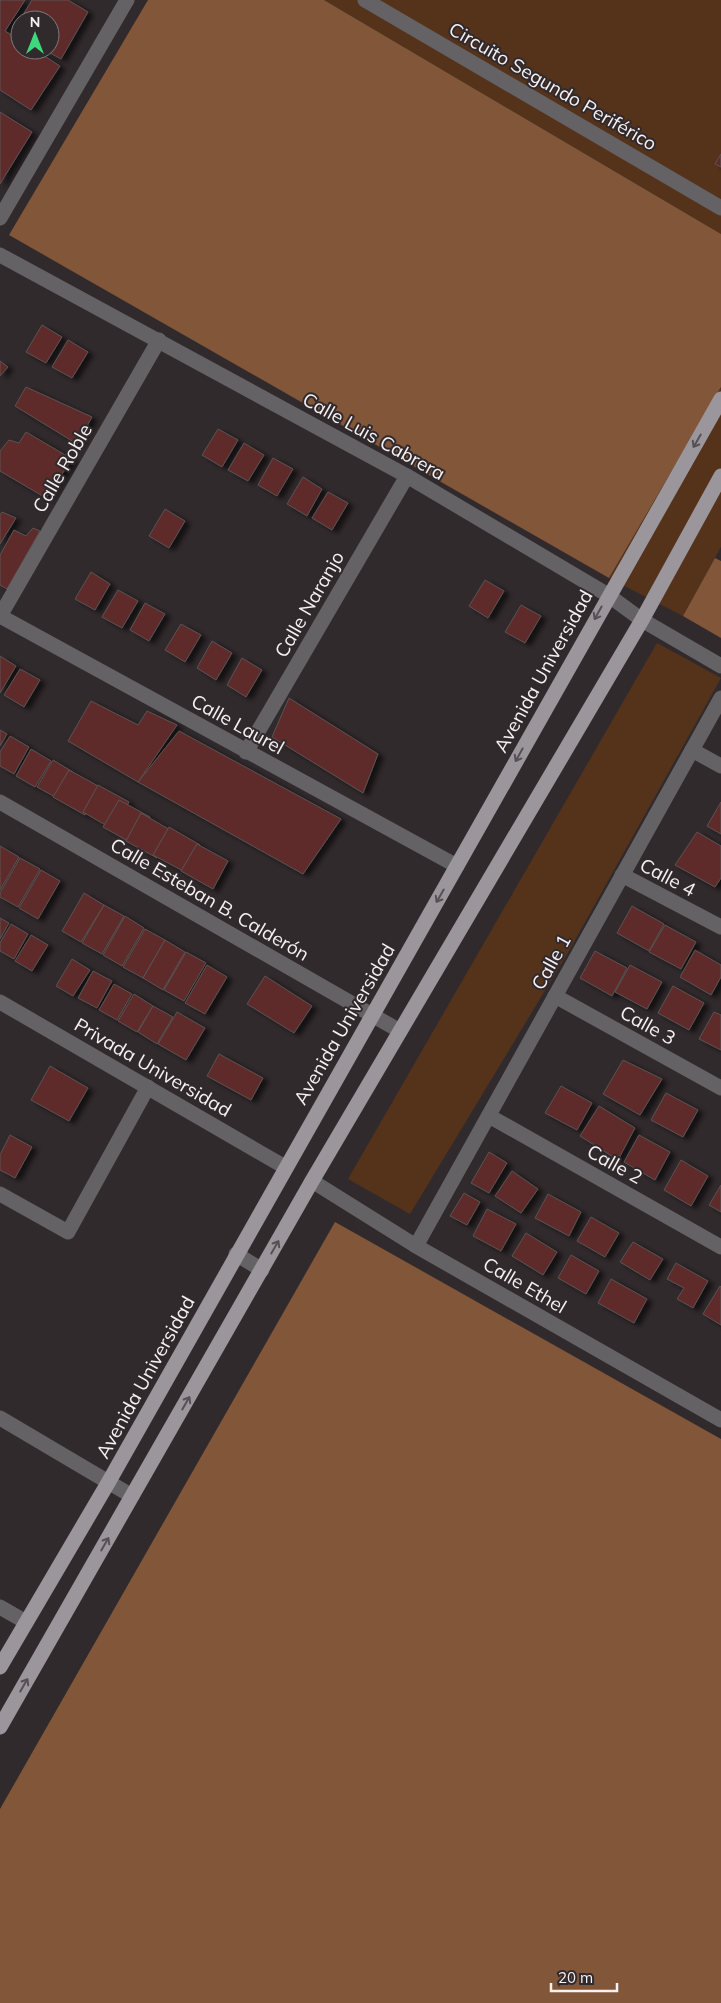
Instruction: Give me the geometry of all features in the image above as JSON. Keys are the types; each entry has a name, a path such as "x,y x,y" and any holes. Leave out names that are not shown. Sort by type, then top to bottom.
{"main road":[{"name":"Avenida Universidad","path":"0,1667 108,1483 608,595 721,399"},
{"path":"0,1727 312,1182 642,620 721,476"}],"street":[{"path":"0,218 127,0"},
{"name":"Circuito Segundo Periférico","path":"365,0 721,208"},
{"name":"Calle Luis Cabrera","path":"0,255 407,476 608,595 642,620 721,666"},
{"name":"Calle Roble","path":"0,616 159,340"},
{"name":"Calle Naranjo","path":"246,752 407,476"},
{"name":"Calle Laurel","path":"0,616 457,866"},
{"name":"Calle 1","path":"416,1246 721,698"},
{"path":"692,750 721,766"},
{"name":"Calle Esteban B. Calderón","path":"0,802 400,1031"},
{"name":"Calle 4","path":"622,875 721,927"},
{"name":"Calle 3","path":"555,996 721,1088"},
{"name":"Privada Universidad","path":"0,1002 285,1167"},
{"path":"0,1194 68,1232 148,1087"},
{"name":"Calle 2","path":"489,1116 721,1247"},
{"name":"Calle Ethel","path":"312,1182 416,1246 721,1420"},
{"path":"236,1254 262,1270"},
{"path":"0,1418 132,1496"},
{"path":"0,1607 26,1622"}],"shaded area":[{"path":"148,0 324,0 721,234 721,387 609,578 9,235"},
{"path":"324,0 721,0 721,234"},
{"path":"721,387 721,547 683,616 609,578"},
{"path":"715,558 721,561 721,638 683,616"},
{"path":"657,643 721,678 570,949 410,1214 348,1179"},
{"path":"335,1222 721,1439 721,2003 0,2003 0,1809"}],"building":[{"path":"0,0 25,0 19,10 10,10 10,23 5,31 10,34 10,60 51,60 60,66 31,110 0,90"},
{"path":"32,0 68,0 88,12 61,59 60,10 26,10"},
{"path":"0,112 32,132 0,184"},
{"path":"721,154 721,167 715,164"},
{"path":"42,325 62,337 46,363 26,352"},
{"path":"68,340 88,352 72,378 52,367"},
{"path":"0,361 8,367 0,376"},
{"path":"26,387 92,417 77,444 15,406"},
{"path":"218,429 238,440 222,467 202,455"},
{"path":"26,432 72,459 46,498 0,471 0,451 9,440 19,443"},
{"path":"244,443 264,455 248,481 228,470"},
{"path":"273,458 293,469 277,496 258,485"},
{"path":"303,477 322,489 307,516 287,504"},
{"path":"328,492 348,503 332,530 312,518"},
{"path":"165,509 185,521 169,548 149,536"},
{"path":"2,512 16,518 0,544 0,515"},
{"path":"33,528 40,531 7,589 0,585 0,555 14,530 26,536"},
{"path":"91,572 110,584 95,610 75,599"},
{"path":"485,580 504,591 488,618 469,606"},
{"path":"118,590 138,601 122,628 102,617"},
{"path":"145,603 165,614 149,641 130,630"},
{"path":"521,605 541,616 525,643 505,632"},
{"path":"181,624 201,635 185,662 165,650"},
{"path":"212,641 232,653 216,680 197,668"},
{"path":"0,656 16,666 0,693"},
{"path":"242,658 262,670 246,697 227,685"},
{"path":"20,669 40,680 24,707 4,695"},
{"path":"289,698 378,754 363,793 272,737"},
{"path":"91,701 138,725 147,711 177,725 138,782 68,741"},
{"path":"0,730 7,734 0,746"},
{"path":"179,731 341,819 303,874 138,782"},
{"path":"10,736 29,747 14,774 0,766 0,752"},
{"path":"31,749 51,761 35,787 16,776"},
{"path":"53,760 73,772 57,798 37,787"},
{"path":"69,770 100,787 85,815 53,797"},
{"path":"98,785 129,802 114,830 83,812"},
{"path":"119,800 150,817 135,845 103,827"},
{"path":"721,802 721,834 707,826"},
{"path":"141,813 172,831 157,858 126,841"},
{"path":"169,827 200,845 185,872 153,855"},
{"path":"697,832 721,846 721,878 715,887 675,865"},
{"path":"197,844 228,861 213,889 181,871"},
{"path":"0,846 19,857 0,890"},
{"path":"20,858 40,869 18,907 0,897 0,893"},
{"path":"41,870 60,881 38,919 19,908"},
{"path":"84,893 104,905 81,942 62,931"},
{"path":"104,905 124,916 102,954 82,943"},
{"path":"632,906 664,924 649,951 617,933"},
{"path":"125,916 144,928 122,966 103,955"},
{"path":"0,918 9,923 0,939"},
{"path":"11,924 28,934 14,959 0,951 0,943"},
{"path":"665,925 696,942 681,969 649,952"},
{"path":"145,929 165,940 143,978 123,967"},
{"path":"31,935 48,945 32,971 15,961"},
{"path":"165,940 185,952 163,990 143,978"},
{"path":"695,950 721,965 721,977 711,995 680,977"},
{"path":"595,951 627,968 612,996 580,978"},
{"path":"186,952 206,963 184,1001 164,990"},
{"path":"72,959 90,970 73,996 56,986"},
{"path":"207,965 227,977 205,1014 185,1003"},
{"path":"630,965 662,982 647,1009 615,992"},
{"path":"93,971 112,981 97,1008 78,998"},
{"path":"265,976 312,1006 294,1033 247,1004"},
{"path":"114,984 132,994 117,1020 99,1010"},
{"path":"673,986 704,1003 689,1030 658,1013"},
{"path":"134,994 153,1006 137,1032 118,1021"},
{"path":"153,1006 173,1017 157,1044 138,1032"},
{"path":"177,1012 205,1028 186,1060 158,1044"},
{"path":"714,1012 721,1015 721,1050 699,1039"},
{"path":"219,1054 263,1078 251,1100 207,1076"},
{"path":"623,1060 662,1079 640,1115 603,1094"},
{"path":"50,1066 88,1088 69,1121 31,1100"},
{"path":"561,1086 592,1103 577,1130 545,1113"},
{"path":"666,1093 698,1110 683,1137 651,1120"},
{"path":"599,1106 635,1128 618,1160 580,1136"},
{"path":"10,1135 32,1147 15,1178 0,1170 0,1155"},
{"path":"639,1135 670,1152 655,1180 624,1162"},
{"path":"489,1152 507,1163 489,1193 471,1183"},
{"path":"681,1160 708,1176 691,1206 664,1190"},
{"path":"512,1171 538,1189 521,1213 495,1196"},
{"path":"721,1185 721,1212 709,1205"},
{"path":"464,1193 480,1202 467,1225 450,1216"},
{"path":"548,1194 581,1212 569,1236 535,1218"},
{"path":"487,1209 516,1224 501,1251 473,1236"},
{"path":"591,1217 619,1233 605,1257 577,1241"},
{"path":"526,1233 557,1252 543,1275 512,1256"},
{"path":"633,1242 663,1259 650,1280 620,1262"},
{"path":"571,1255 599,1271 586,1294 558,1278"},
{"path":"676,1263 708,1281 693,1308 677,1299 684,1288 667,1279"},
{"path":"611,1279 647,1299 634,1323 598,1303"},
{"path":"721,1287 721,1325 703,1314"}]}
